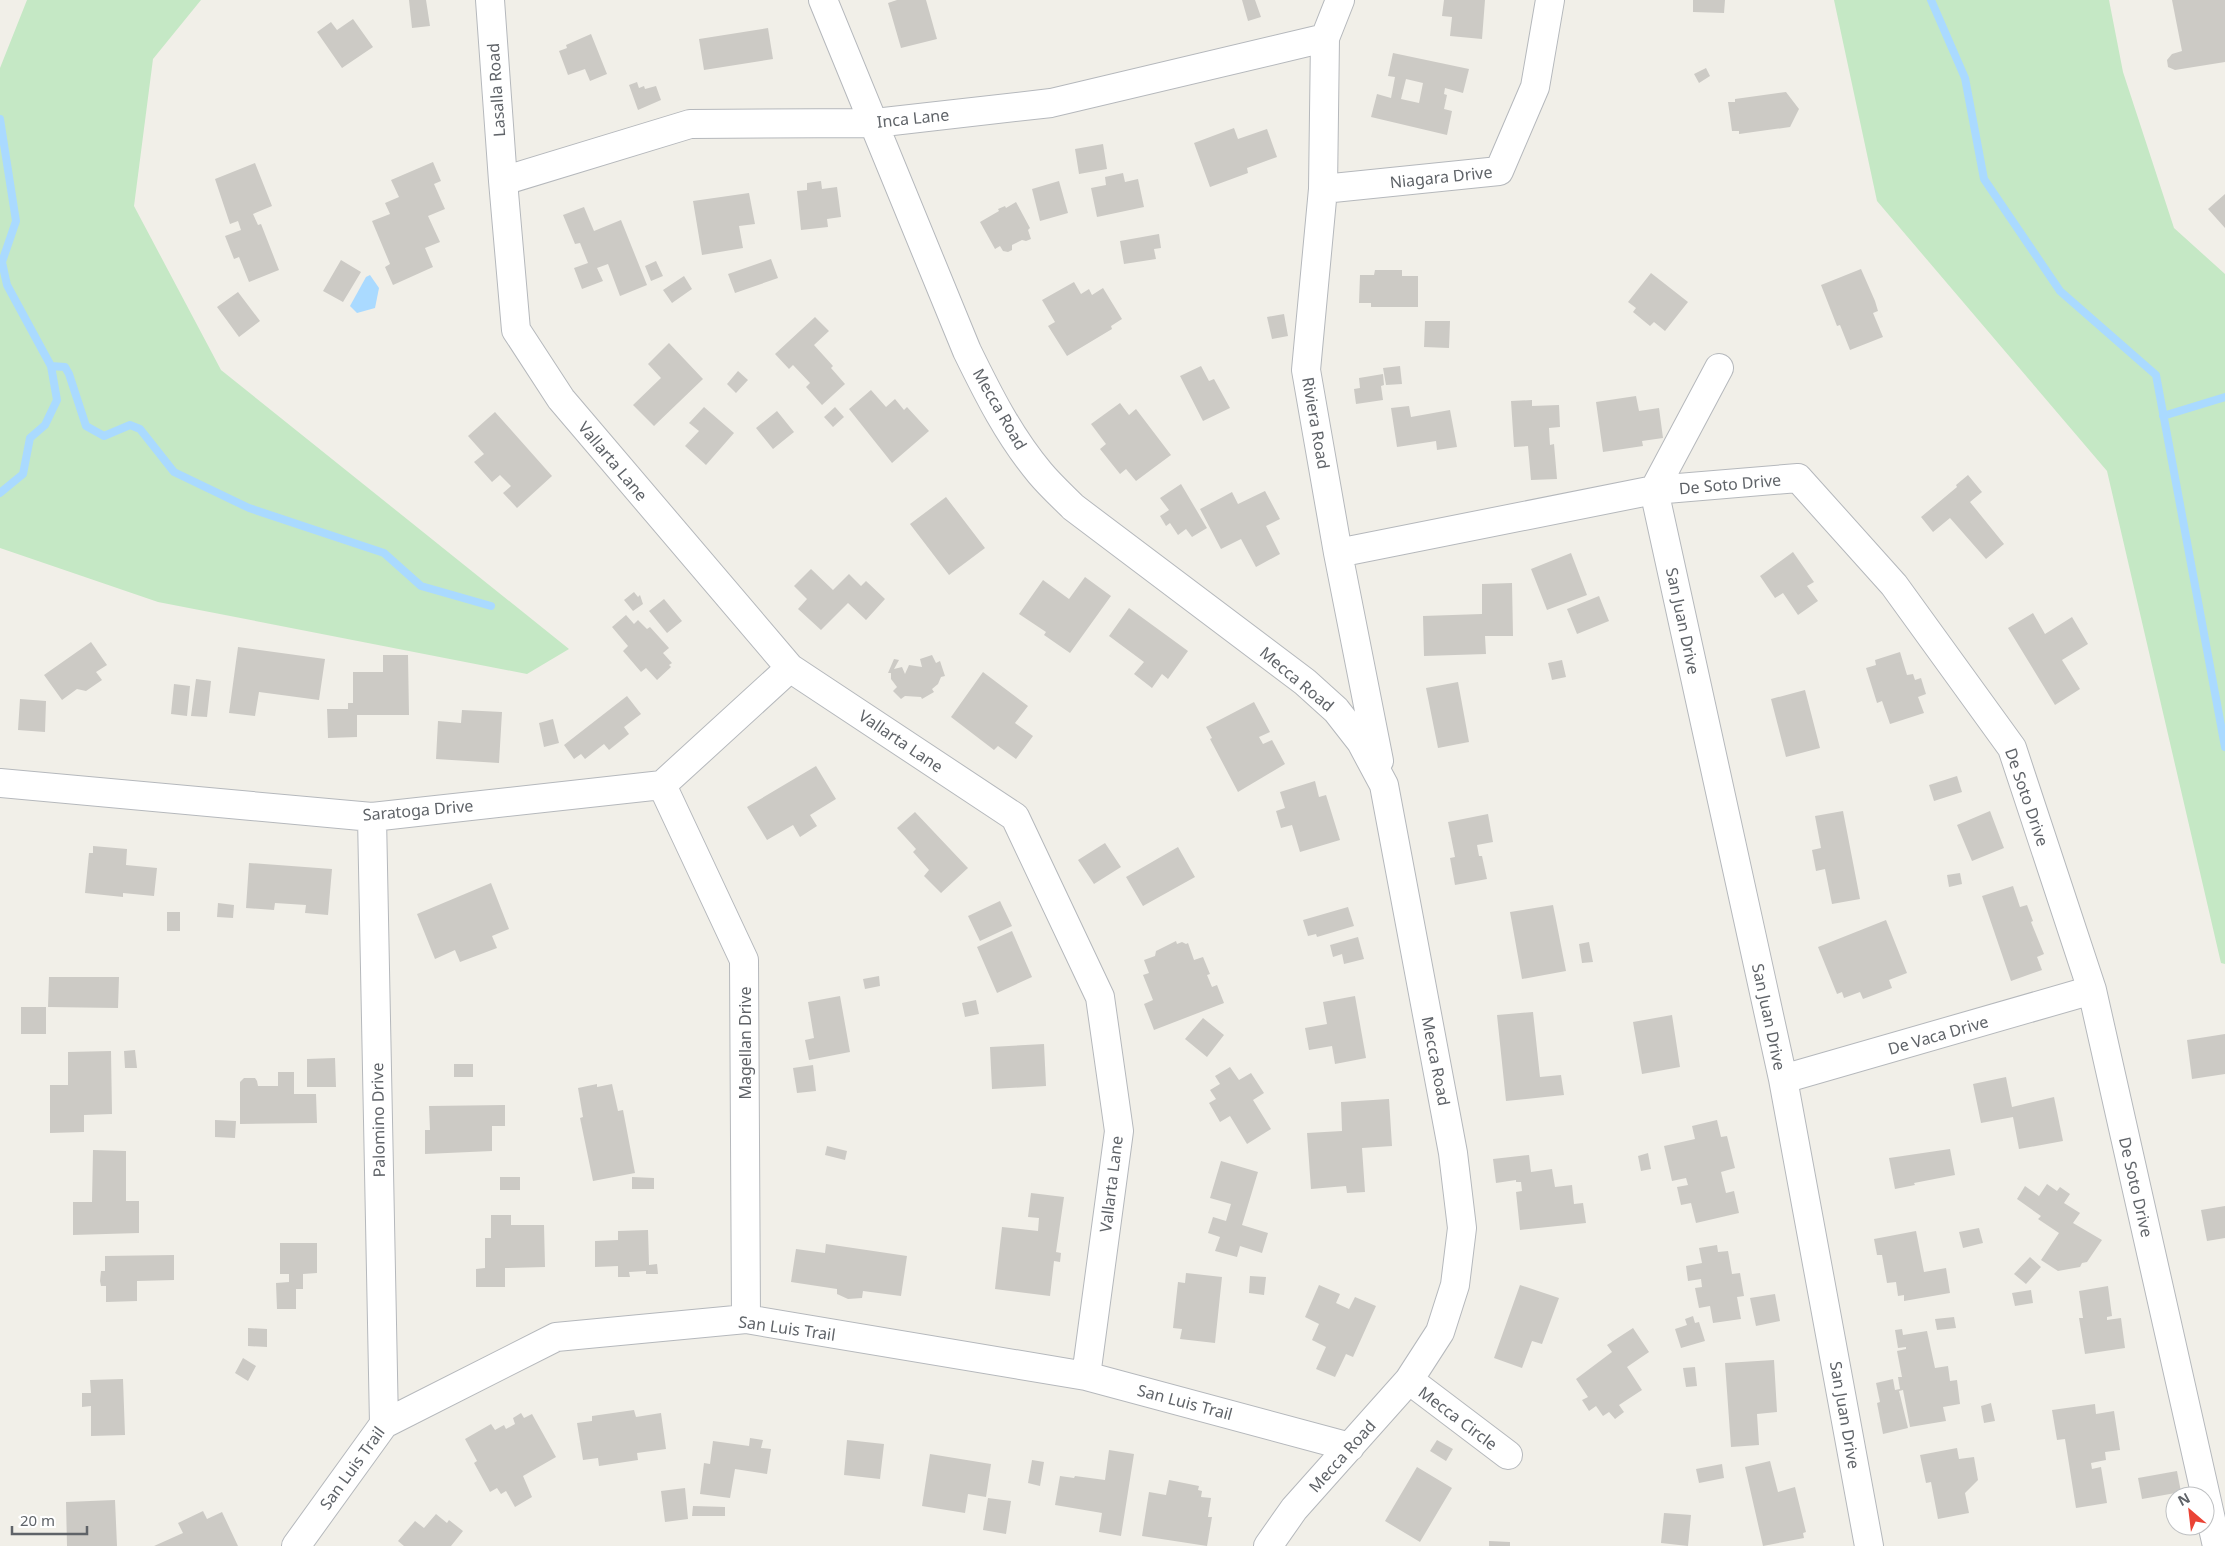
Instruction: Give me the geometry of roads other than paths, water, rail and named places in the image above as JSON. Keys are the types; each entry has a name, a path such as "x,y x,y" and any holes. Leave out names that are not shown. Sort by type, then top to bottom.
{"street":[{"name":"Lasalla Road","path":"490,0 502,181"},
{"name":"Mecca Road","path":"823,0 967,351 987,394 1012,436 1041,474 1073,507 1305,682 1336,710 1361,742 1384,785 1454,1153 1462,1228 1455,1285 1440,1332 1409,1380 1294,1509 1268,1546"},
{"name":"Riviera Road","path":"1340,0 1325,38 1323,189 1306,370 1338,553 1384,785"},
{"name":"Niagara Drive","path":"1323,189 1499,171 1535,87 1550,0"},
{"name":"Inca Lane","path":"502,181 690,124 875,123 1051,103 1325,38"},
{"name":"Vallarta Lane","path":"502,181 516,330 561,399 790,668 1015,817 1100,997 1119,1131 1086,1376"},
{"path":"1654,490 1719,368"},
{"name":"De Soto Drive","path":"1338,553 1654,490 1798,478 1894,585 2012,748 2092,990 2217,1546"},
{"name":"San Juan Drive","path":"1654,490 1783,1080 1869,1546"},
{"path":"662,785 790,668"},
{"name":"Saratoga Drive","path":"0,783 372,816 662,785"},
{"name":"Magellan Drive","path":"662,785 744,960 746,1319"},
{"name":"Palomino Drive","path":"372,816 384,1424"},
{"name":"De Vaca Drive","path":"1783,1080 2092,990"},
{"name":"San Luis Trail","path":"296,1546 384,1424 556,1337 746,1319 1086,1376 1350,1447"},
{"name":"Mecca Circle","path":"1409,1380 1508,1455"}],"water":[{"path":"370,275 379,288 375,308 357,313 350,306 366,277"}],"waterway":[{"path":"1931,0 1965,78 1984,179 2060,291 2156,375 2225,747"},
{"path":"0,119 16,221 2,262 7,285 51,366 65,367 69,374 86,426 104,436 130,425 140,429 174,472 249,508 384,553 421,586 491,606"},
{"path":"0,493 23,474 30,438 45,425 57,400 51,366"},
{"path":"2163,416 2225,397"}]}
